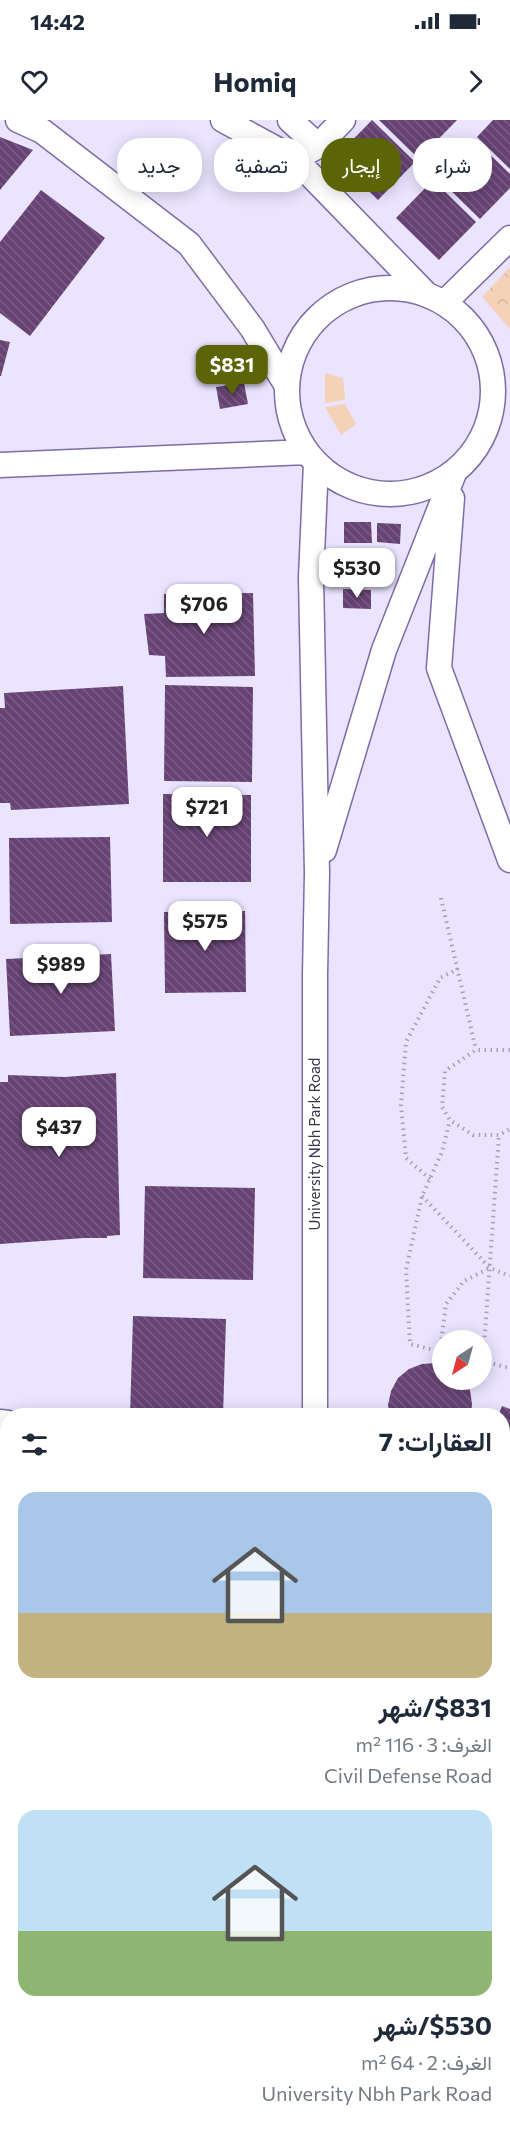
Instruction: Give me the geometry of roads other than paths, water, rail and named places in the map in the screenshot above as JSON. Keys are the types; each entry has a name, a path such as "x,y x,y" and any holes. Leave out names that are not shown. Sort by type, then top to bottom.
{"street":[{"path":"18,120 42,131 189,244 252,328 287,386"},
{"path":"223,120 256,138"},
{"path":"290,120 318,146"},
{"path":"309,151 318,146 343,120"},
{"path":"309,173 435,298 460,315 474,331 502,381 488,426 479,444 454,473 421,490 402,494 365,491 347,484 331,475 312,457 291,421 287,386 289,367 296,348 305,331 318,317 333,304 350,295 378,289 407,289 435,298"},
{"path":"435,298 510,238"},
{"path":"0,465 312,457"},
{"name":"University Nbh Park Road","path":"312,457 311,578 317,873 315,1408"},
{"path":"454,473 439,668 510,860"},
{"name":"University Nbh Park Road","path":"317,873 384,650 454,473"}]}
